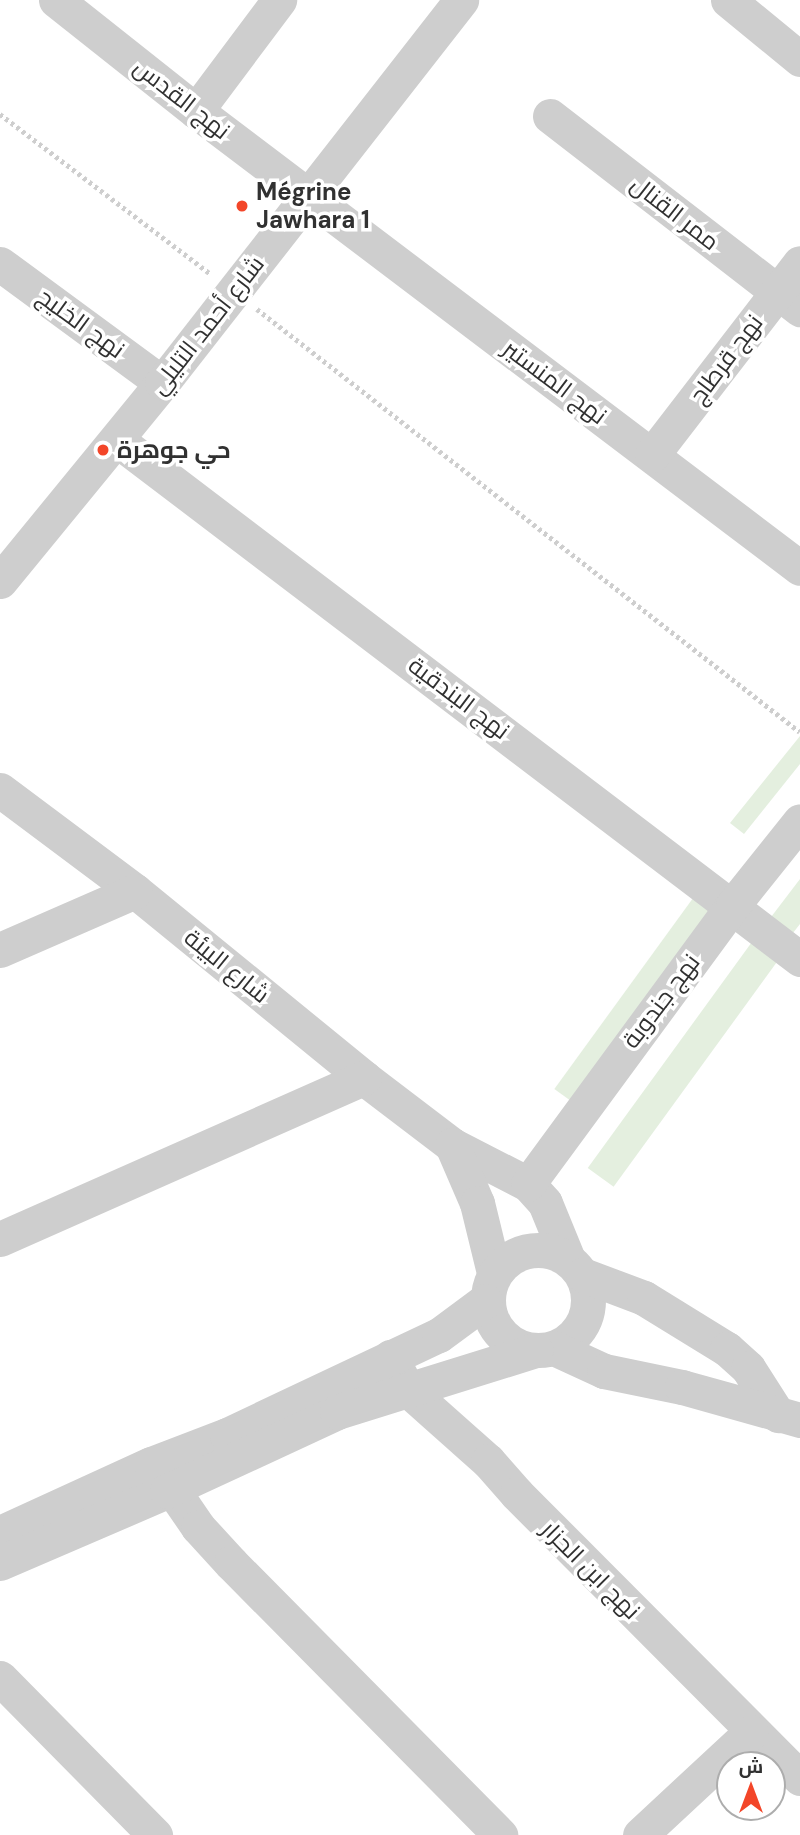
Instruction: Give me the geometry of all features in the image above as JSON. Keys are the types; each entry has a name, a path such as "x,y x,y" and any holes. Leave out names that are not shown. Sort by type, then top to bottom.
{"street":[{"name":"نهج القدس","path":"57,0 196,111 309,195"},
{"path":"196,111 279,0"},
{"name":"شارع أحمد التليلي","path":"0,581 117,440 461,0"},
{"path":"728,0 800,59"},
{"name":"ممر القنال","path":"550,116 789,300"},
{"name":"نهج المنستير","path":"309,195 800,568"},
{"name":"نهج قرطاج","path":"652,455 789,300 800,263"},
{"name":"نهج الخليج","path":"0,264 162,383"},
{"name":"نهج البندقية","path":"117,440 733,905 800,959"},
{"name":"شارع البيئة","path":"0,790 135,891 363,1078 453,1145 528,1184"},
{"name":"نهج جندوبة","path":"528,1184 733,905 800,821"},
{"path":"0,950 135,891"},
{"path":"0,1239 363,1078"},
{"path":"453,1145 477,1203 498,1331 522,1348 545,1349 604,1371 682,1387 789,1418"},
{"path":"0,1563 172,1489 337,1412 545,1349 573,1336 586,1318 589,1296 545,1203 528,1184"},
{"path":"0,1533 151,1464 227,1435 439,1335 490,1287 512,1256 530,1249 549,1250 575,1266 644,1298 727,1349 748,1368 789,1418"},
{"name":"نهج ابن الجزار","path":"390,1357 408,1390 488,1461 751,1732 797,1768"},
{"path":"172,1489 198,1527 231,1563 499,1835"},
{"path":"0,1678 155,1835"},
{"path":"640,1835 751,1732"}],"path":[{"path":"0,114 234,291 800,732"}],"green space":[{"path":"800,736 800,764 744,834 730,823"},
{"path":"800,879 800,924 789,938 768,921"},
{"path":"696,894 715,908 574,1103 554,1089"},
{"path":"757,935 783,954 614,1187 588,1168"}],"place":[{"name":"Mégrine Jawhara 1","path":"242,206"},
{"name":"حي جوهرة","path":"103,450"}]}
